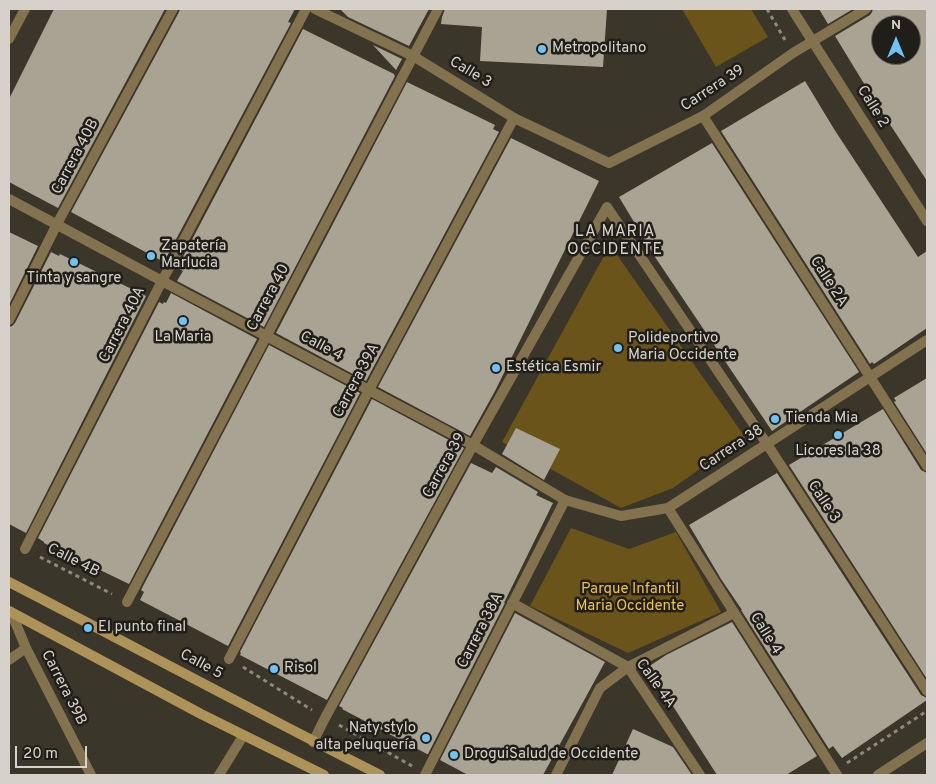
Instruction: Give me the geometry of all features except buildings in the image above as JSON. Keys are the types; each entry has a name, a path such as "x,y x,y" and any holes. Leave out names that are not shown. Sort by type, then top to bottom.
{"main road":[{"name":"Calle 5","path":"9,582 313,742 380,775"},
{"path":"10,612 97,660 243,736 324,775"}],"street":[{"path":"9,39 25,9"},
{"name":"Carrera 40B","path":"9,320 57,224 173,9"},
{"name":"Carrera 40A","path":"25,549 162,281 306,9"},
{"name":"Calle 3","path":"315,9 412,56 514,118 609,163"},
{"name":"Carrera 40","path":"127,602 438,9"},
{"name":"Calle 2","path":"792,9 927,221"},
{"name":"Carrera 39","path":"609,163 703,116 794,53 866,9"},
{"name":"Calle 2A","path":"703,116 927,466"},
{"name":"Carrera 39A","path":"228,659 514,118"},
{"name":"Calle 4","path":"9,199 474,445 564,500 621,516"},
{"name":"Calle 3","path":"607,207 767,444 927,691"},
{"name":"Carrera 39","path":"313,742 474,445 607,207"},
{"name":"Carrera 38","path":"621,516 668,508 927,340"},
{"name":"Carrera 38A","path":"425,775 564,500"},
{"name":"Calle 4","path":"668,508 836,773"},
{"name":"Calle 4A","path":"512,603 628,667 700,775"},
{"name":"Carrera 39B","path":"10,612 26,648 91,775"},
{"path":"556,775 600,688 628,667 734,613"},
{"path":"9,660 26,648"},
{"path":"218,775 243,736"},
{"path":"878,775 927,743"}],"path":[{"path":"767,9 794,53"},
{"name":"Calle 4B","path":"25,549 127,602"},
{"path":"836,773 927,711"}],"green space":[{"path":"682,9 751,9 768,37 716,67"},
{"name":"Polideportivo Maria Occidente","path":"610,245 745,437 673,488 621,508 502,442"},
{"name":"Parque Infantil Maria Occidente","path":"571,528 629,549 676,532 721,612 628,653 530,606"}],"place":[{"name":"Metropolitano","path":"542,49"},
{"name":"Zapatería Marlucia","path":"151,256"},
{"name":"Tinta y sangre","path":"74,262"},
{"name":"La Maria","path":"183,321"},
{"name":"Polideportivo Maria Occidente","path":"618,348"},
{"name":"Estética Esmir","path":"496,368"},
{"name":"Tienda Mia","path":"775,419"},
{"name":"Licores la 38","path":"838,435"},
{"name":"El punto final","path":"88,628"},
{"name":"Risol","path":"274,669"},
{"name":"Naty stylo alta peluquería","path":"426,738"},
{"name":"DroguiSalud de Occidente","path":"454,755"}],"district":[{"name":"LA MARIA OCCIDENTE","path":"615,242"}]}
